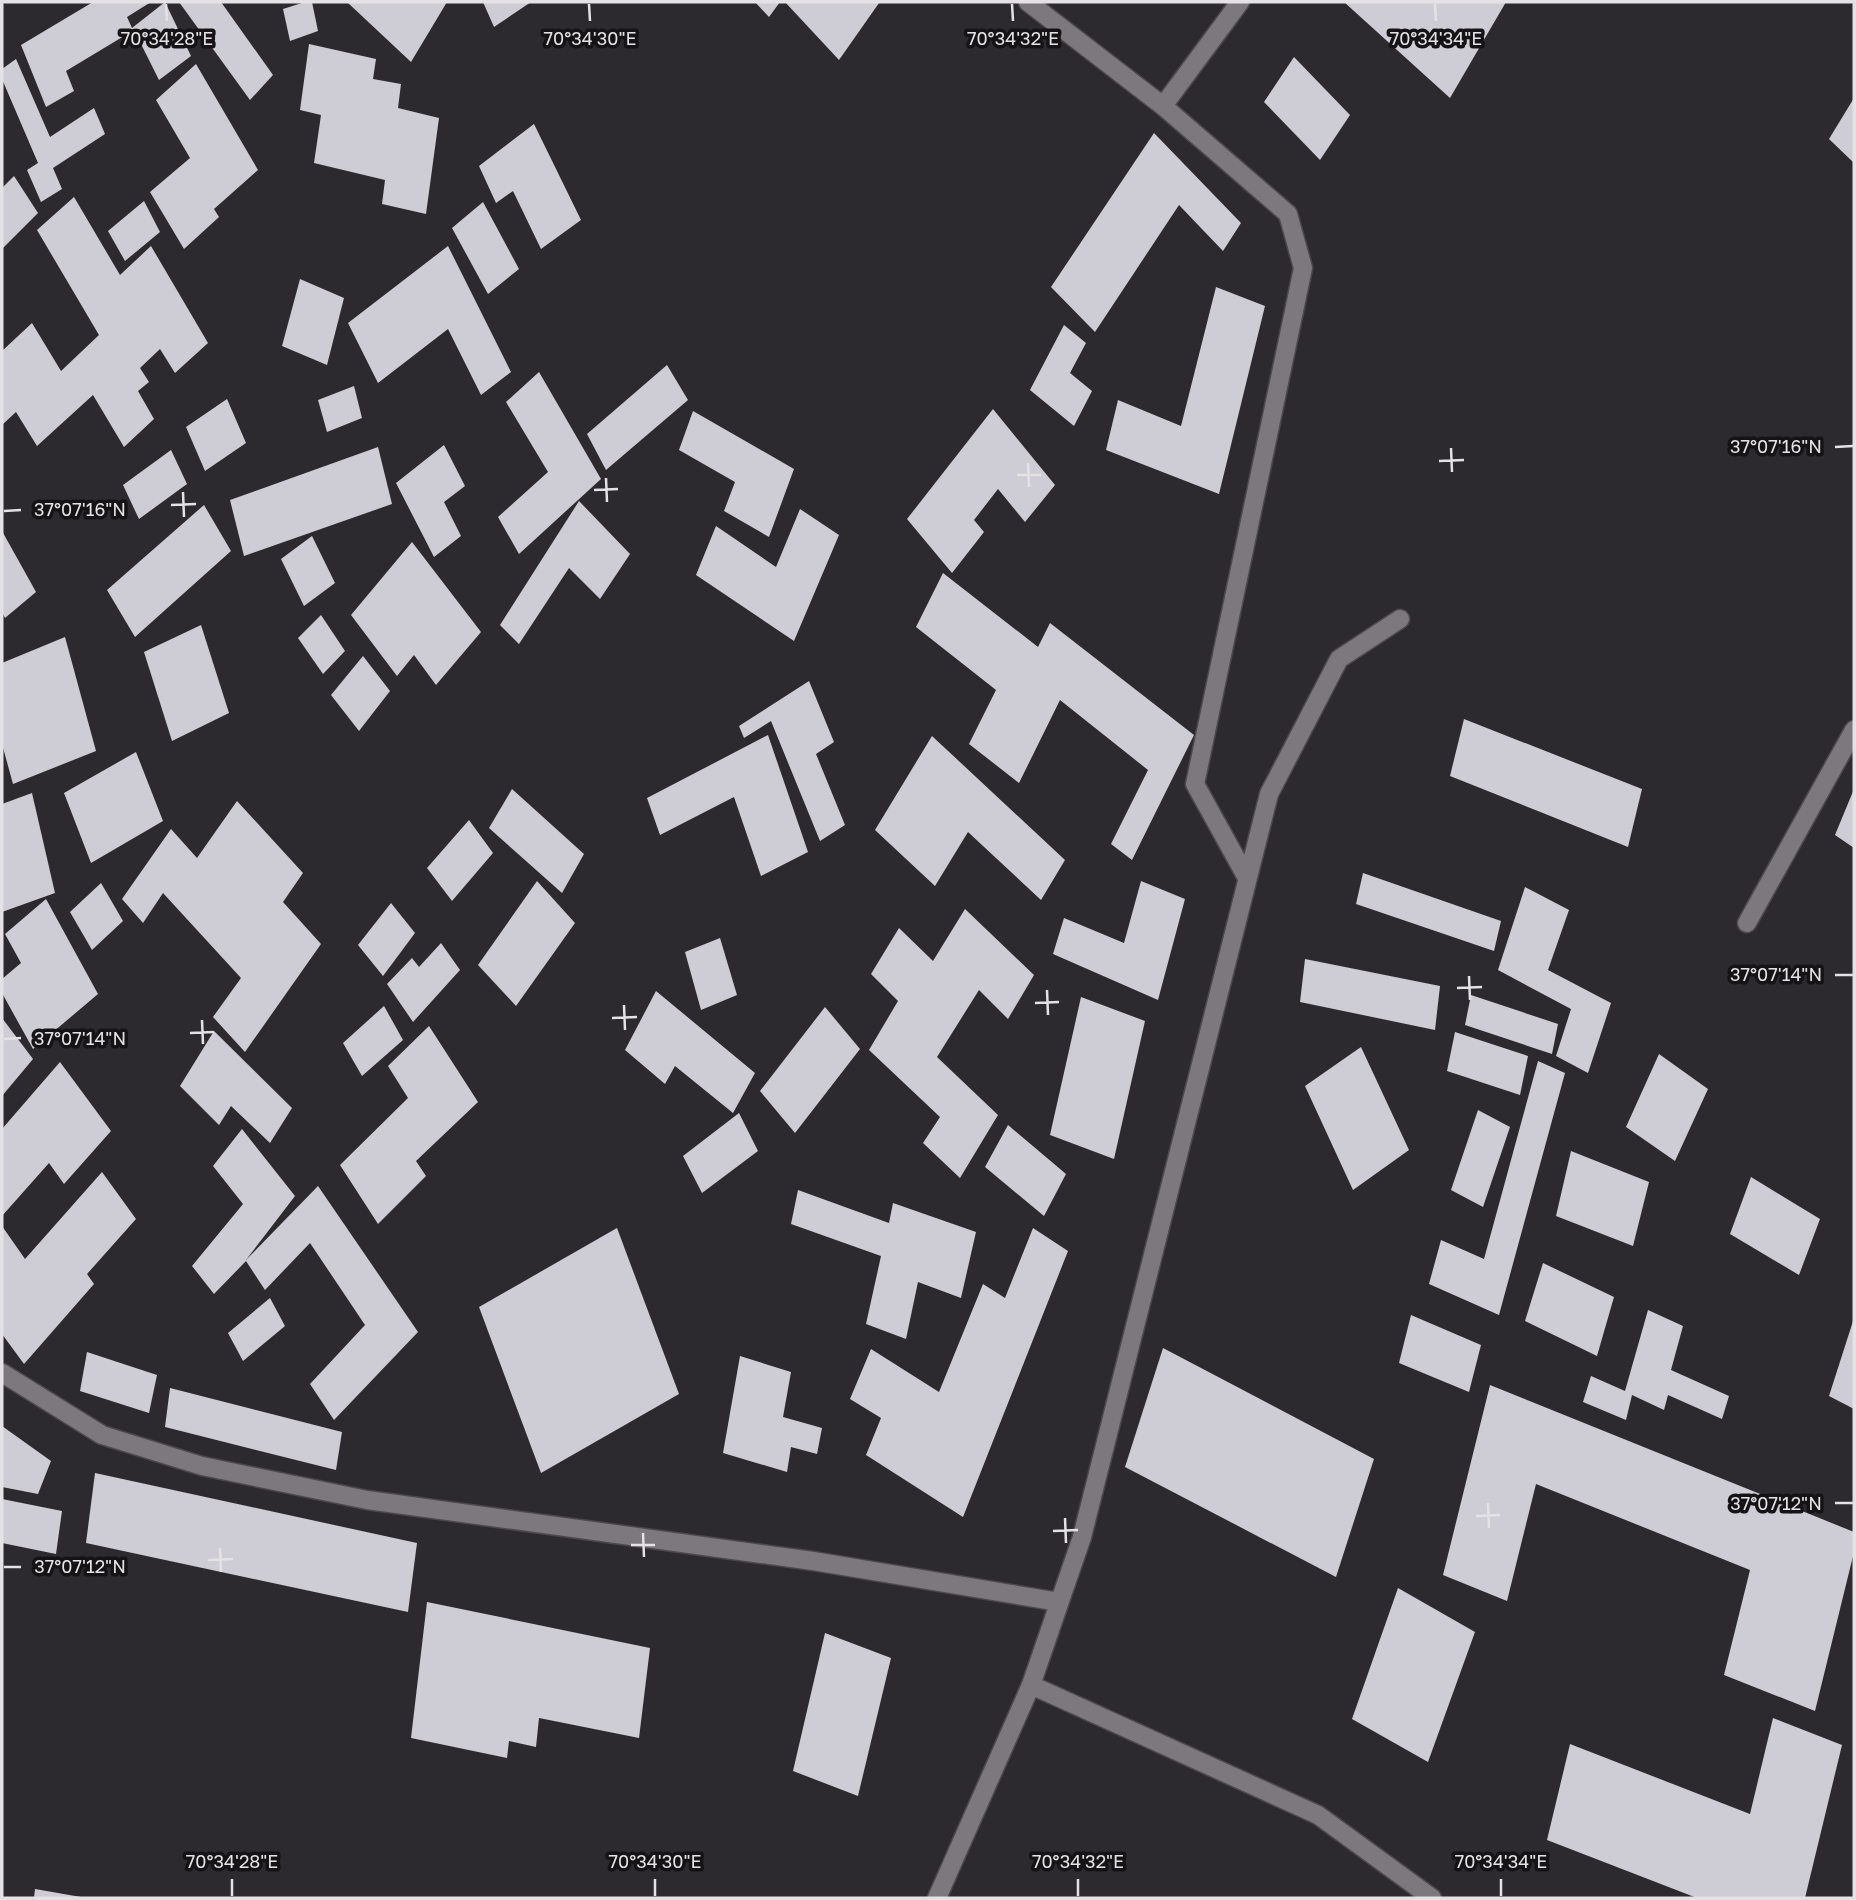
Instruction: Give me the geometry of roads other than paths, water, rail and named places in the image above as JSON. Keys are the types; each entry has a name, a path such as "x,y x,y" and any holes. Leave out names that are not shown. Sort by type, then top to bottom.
{"street":[{"path":"1028,2 1163,106 1288,214 1303,268 1195,784 1247,878"},
{"path":"1163,106 1240,2"},
{"path":"937,1898 1031,1685 1082,1537 1269,794 1339,659 1400,619"},
{"path":"1747,923 1854,730"},
{"path":"2,1373 102,1435 202,1466 367,1500 813,1561 1059,1602"},
{"path":"1031,1685 1318,1815 1432,1898"}]}
